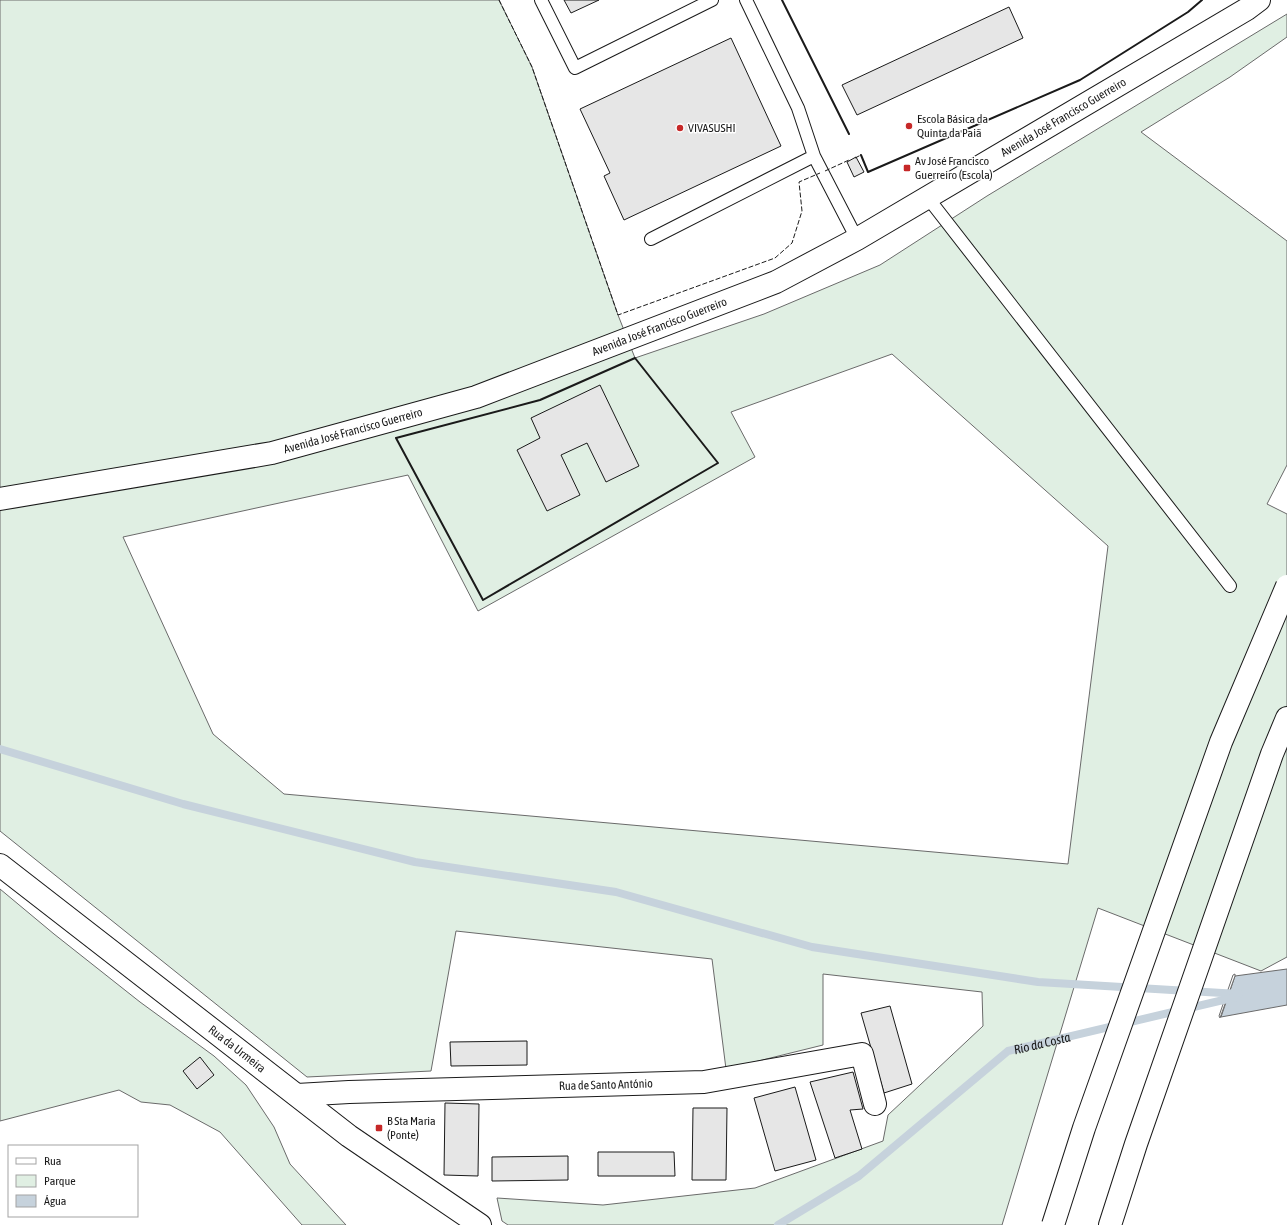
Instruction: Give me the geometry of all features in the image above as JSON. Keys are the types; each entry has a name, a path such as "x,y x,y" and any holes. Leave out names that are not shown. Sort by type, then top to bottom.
{"main road":[{"name":"Avenida José Francisco Guerreiro","path":"0,499 272,453 476,397 776,282 857,239 928,198 1247,9 1259,0"},
{"path":"1053,1225 1084,1128 1221,742 1287,586"},
{"path":"1110,1225 1136,1144 1272,754 1287,718"},
{"name":"Rua da Urmeira","path":"0,864 349,1136 480,1225"},
{"name":"Rua de Santo António","path":"297,1095 349,1092 704,1082 862,1054 874,1104"}],"lane":[{"path":"541,0 575,68 712,0"},
{"path":"746,0 798,108 814,156 857,239"},
{"path":"651,239 814,156"},
{"path":"928,198 1230,586"}],"green space":[{"path":"0,0 499,0 532,67 618,315 635,358 764,314 880,265 987,196 1287,14 1287,37 1230,77 1141,132 1287,241 1287,465 1267,504 1287,514 1287,957 1261,971 1098,908 1002,1225 508,1225 502,1221 497,1198 603,1205 755,1188 883,1141 888,1115 983,1026 982,992 823,974 823,1045 726,1069 712,959 456,931 431,1071 307,1077 0,831","holes":["892,354 1108,546 1068,864 284,794 213,734 123,537 408,475 478,611 755,457 731,412"]},
{"path":"0,889 140,1002 214,1056 246,1085 274,1127 290,1164 346,1225 302,1225 220,1132 170,1105 141,1102 119,1090 0,1121"}],"water":[{"path":"1287,969 1287,1005 1221,1017 1235,976"}],"pier":[{"path":"1235,974 1220,1018 1219,1016 1233,975"}],"building":[{"path":"564,0 599,0 571,13"},
{"path":"1009,7 1023,38 857,115 842,85"},
{"name":"VIVASUSHI","path":"731,38 781,146 624,220 604,176 610,173 580,109"},
{"path":"856,157 864,172 854,177 847,162"},
{"path":"600,385 639,466 606,482 587,443 561,455 580,495 547,511 517,450 540,438 531,418"},
{"path":"890,1006 912,1084 884,1093 861,1013"},
{"path":"527,1041 527,1065 451,1066 450,1042"},
{"path":"200,1057 214,1075 197,1089 183,1071"},
{"path":"853,1072 863,1109 850,1110 862,1149 835,1158 810,1082"},
{"path":"795,1087 816,1160 775,1171 754,1098"},
{"path":"445,1103 479,1104 478,1176 444,1175"},
{"path":"693,1108 727,1108 726,1180 692,1180"},
{"path":"598,1152 674,1152 675,1176 598,1176"},
{"path":"568,1156 568,1180 492,1181 492,1157"}],"waterway":[{"path":"0,749 183,804 415,862 616,892 812,947 1038,982 1239,994"},
{"name":"Rio da Costa","path":"778,1225 859,1176 1008,1051 1236,997"}],"fence":[{"path":"499,0 532,67 618,315 775,258 792,243 802,211 799,182 820,173"},
{"path":"855,158 861,155"},
{"path":"825,171 849,160"}],"wall":[{"path":"782,0 849,134"},
{"path":"861,155 868,172 1080,80 1188,12 1202,0"},
{"path":"635,358 718,463 483,600 396,438 540,400 635,358"}],"place":[{"name":"Escola Básica da Quinta da Paiã","path":"909,126"},
{"name":"VIVASUSHI","path":"680,128"},
{"name":"Av José Francisco Guerreiro (Escola)","path":"907,168"},
{"name":"B Sta Maria (Ponte)","path":"379,1128"}]}
